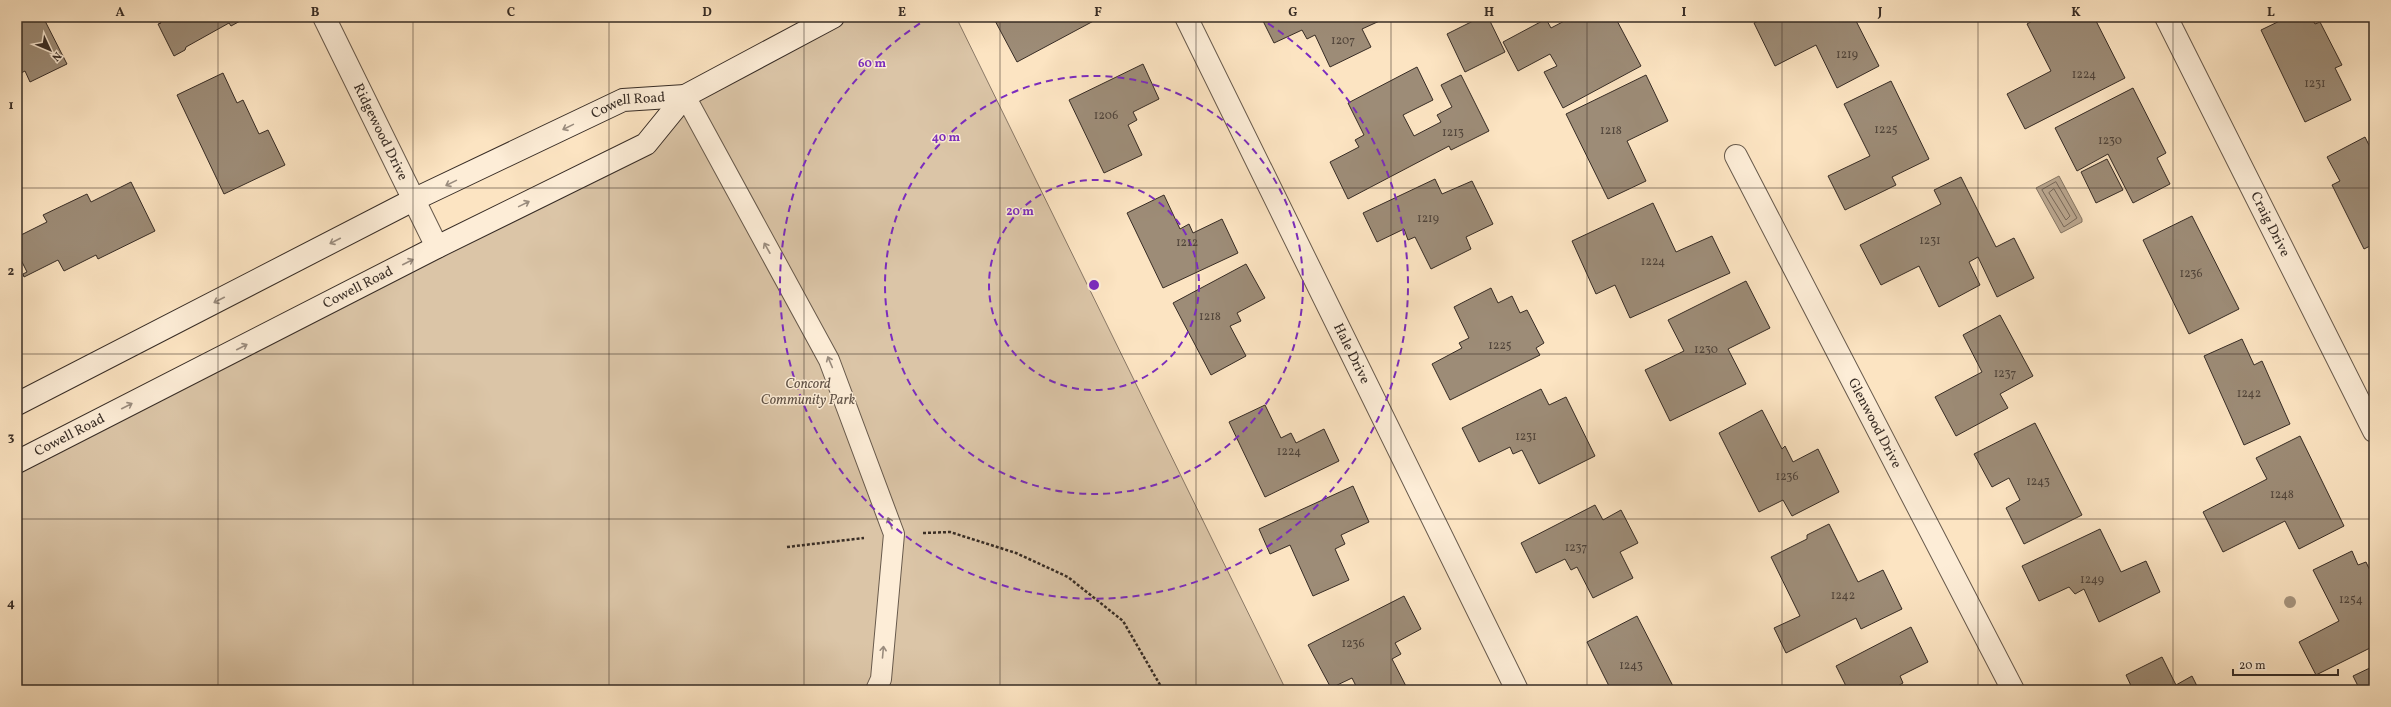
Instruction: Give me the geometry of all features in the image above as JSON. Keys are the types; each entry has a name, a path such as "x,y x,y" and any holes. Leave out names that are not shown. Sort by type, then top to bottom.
{"street":[{"name":"Ridgewood Drive","path":"324,17 413,200 438,247"},
{"name":"Cowell Road","path":"17,462 438,247 646,144 685,96 833,17"},
{"name":"Hale Drive","path":"1186,17 1517,690"},
{"name":"Craig Drive","path":"2166,17 2374,431"},
{"name":"Cowell Road","path":"17,404 413,200 623,100 685,96"},
{"name":"Glenwood Drive","path":"1736,156 2013,690"}],"lane":[{"path":"685,96 829,360 894,534 881,679 876,690"}],"path":[{"path":"787,547 894,534 950,532 1016,553 1068,577 1123,621 1163,690"}],"green space":[{"name":"Concord Community Park","path":"833,17 956,17 1286,690 17,690 17,462 646,145 685,96"}],"water":[{"path":"2059,176 2082,219 2082,222 2061,233 2036,188"}],"building":[{"path":"17,17 43,17 67,64 30,82 25,71 17,75"},
{"path":"158,17 240,17 242,20 231,26 229,23 186,47 185,50 174,56 158,24 161,23"},
{"path":"993,17 1101,17 1017,62"},
{"path":"1261,17 1386,18 1362,29 1371,47 1330,67 1315,35 1307,39 1302,30 1274,43"},
{"path":"1481,17 1488,17 1505,52 1465,72 1447,34"},
{"path":"1572,17 1615,17 1641,66 1563,108 1544,72 1557,66 1550,54 1518,71 1503,42 1546,19 1551,28"},
{"path":"1766,17 1854,17 1879,66 1837,88 1816,45 1775,66 1754,23"},
{"path":"2039,17 2094,17 2125,78 2025,129 2007,94 2051,71 2027,24"},
{"path":"2288,17 2311,17 2315,24 2320,22 2342,65 2335,68 2351,100 2305,122 2261,30"},
{"path":"1143,64 1159,99 1133,112 1137,120 1128,125 1142,155 1104,173 1069,100"},
{"path":"1417,67 1433,100 1403,115 1414,136 1441,122 1437,115 1452,107 1441,85 1461,75 1489,131 1451,150 1449,146 1348,199 1330,162 1359,147 1355,140 1364,135 1348,103"},
{"path":"223,73 237,103 243,100 259,134 268,130 285,165 224,194 177,95"},
{"path":"1646,75 1668,121 1627,141 1646,181 1608,199 1566,114"},
{"path":"1891,81 1929,159 1892,177 1896,185 1845,210 1828,176 1870,156 1844,104"},
{"path":"2133,88 2166,153 2157,158 2170,184 2133,203 2108,154 2077,171 2055,128"},
{"path":"2365,137 2374,155 2374,244 2364,249 2332,185 2340,181 2327,157"},
{"path":"2107,159 2123,190 2096,203 2081,172"},
{"path":"1961,177 1996,247 2014,238 2034,278 1997,297 1978,257 1969,262 1980,285 1939,307 1919,266 1881,285 1860,245 1941,204 1934,190"},
{"path":"1435,179 1442,194 1472,181 1493,224 1466,237 1471,249 1431,269 1415,237 1408,240 1404,229 1377,242 1363,213"},
{"path":"131,182 155,231 98,259 96,255 64,271 58,260 24,277 23,274 27,272 17,252 17,237 47,222 43,215 87,194 91,202"},
{"path":"1164,195 1180,229 1189,224 1193,233 1222,219 1238,253 1163,288 1127,213"},
{"path":"1653,203 1676,252 1712,236 1730,273 1630,318 1615,285 1596,294 1572,241"},
{"path":"2192,216 2239,309 2189,334 2143,240"},
{"path":"1246,264 1265,298 1237,313 1241,321 1230,326 1246,356 1211,375 1173,303"},
{"path":"1746,281 1770,328 1728,349 1746,384 1670,421 1645,370 1684,351 1668,320"},
{"path":"1491,288 1498,303 1512,296 1520,313 1527,310 1544,343 1536,348 1540,355 1450,400 1432,364 1462,348 1459,343 1469,338 1454,307"},
{"path":"2000,315 2033,376 2000,394 2008,408 1956,436 1935,397 1982,372 1963,335"},
{"path":"2242,339 2254,365 2262,361 2290,424 2244,445 2204,356"},
{"path":"1541,389 1549,405 1566,397 1595,456 1539,484 1522,450 1513,454 1510,447 1479,462 1462,428"},
{"path":"1265,405 1281,438 1291,433 1296,443 1324,429 1339,461 1265,497 1229,422"},
{"path":"1762,410 1782,449 1785,446 1793,462 1818,449 1839,492 1792,516 1783,500 1759,512 1719,433"},
{"path":"2035,423 2082,515 2024,544 2006,508 2020,500 2009,478 1992,487 1974,454"},
{"path":"2300,436 2344,526 2299,549 2285,521 2223,552 2203,512 2267,479 2256,458"},
{"path":"1353,486 1369,522 1341,535 1345,544 1335,549 1349,580 1313,596 1290,545 1270,554 1259,529"},
{"path":"1595,505 1603,520 1621,510 1638,543 1620,552 1633,578 1593,598 1577,567 1571,570 1565,559 1536,573 1521,543"},
{"path":"1829,524 1858,582 1883,570 1902,609 1861,629 1856,618 1786,653 1774,628 1800,616 1771,557 1807,539 1807,535"},
{"path":"2100,529 2121,572 2146,561 2160,592 2099,622 2084,589 2075,594 2069,587 2039,601 2022,566"},
{"path":"2352,551 2358,565 2366,562 2374,579 2374,646 2316,675 2299,642 2339,621 2313,570"},
{"path":"1404,596 1421,629 1395,643 1401,654 1392,659 1408,690 1358,690 1352,678 1331,688 1308,645"},
{"path":"1637,616 1675,690 1611,690 1587,642"},
{"path":"1911,627 1928,662 1900,676 1903,683 1896,687 1897,690 1848,690 1836,666"},
{"path":"2162,657 2176,685 2192,676 2199,690 2133,690 2126,675"},
{"path":"2374,666 2374,690 2360,690 2353,676"}]}
